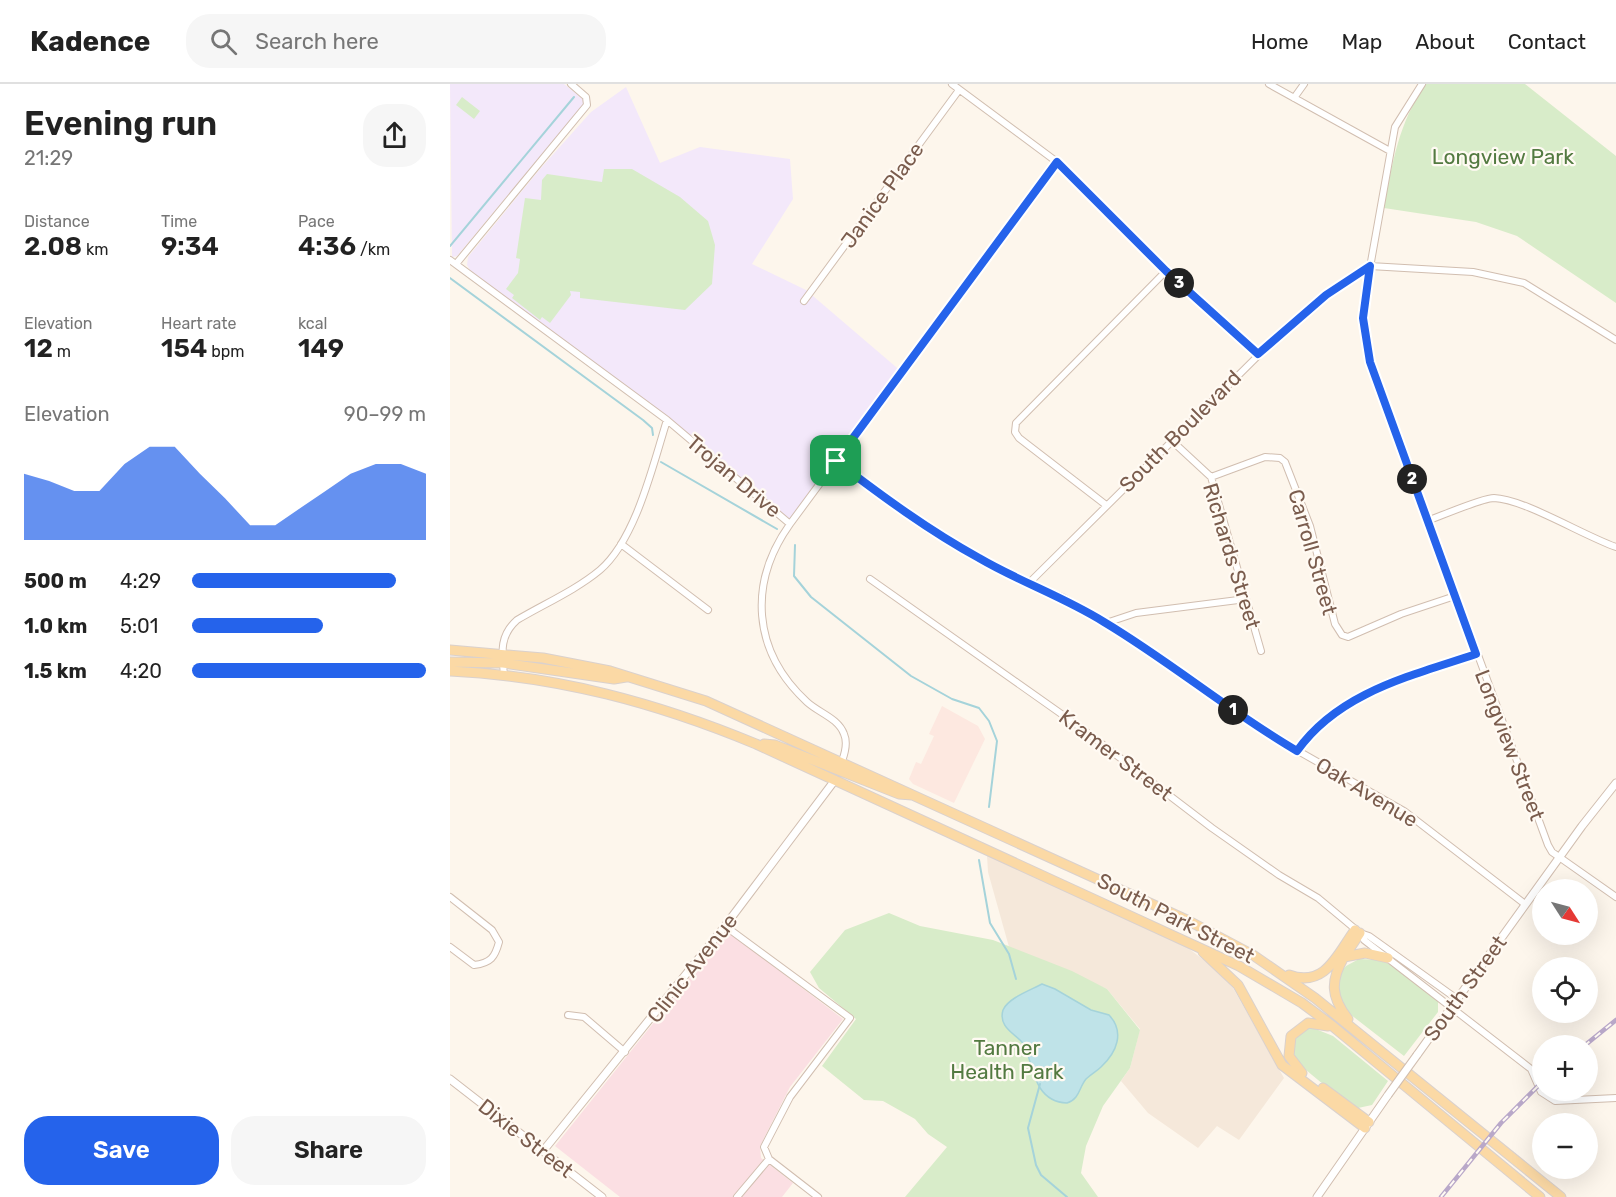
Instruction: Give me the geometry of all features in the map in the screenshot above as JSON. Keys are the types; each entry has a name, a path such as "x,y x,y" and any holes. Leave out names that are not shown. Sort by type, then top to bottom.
{"main road":[{"path":"450,650 502,658 560,661 628,676 706,701 841,766"},
{"path":"450,662 502,658"},
{"path":"450,671 504,675 611,693 670,710 756,744 775,745 841,766"},
{"name":"South Park Street","path":"756,744 1189,942 1270,982 1344,1035 1540,1197"},
{"path":"835,780 841,766"},
{"name":"South Park Street","path":"841,766 920,796 1224,938 1281,973 1357,1031 1561,1197"},
{"path":"1053,880 1061,861"},
{"path":"1357,1031 1338,1005 1333,992 1335,974 1358,931"},
{"path":"1281,973 1303,980 1320,975 1358,931"},
{"path":"1189,942 1238,985 1282,1065 1367,1125"},
{"path":"1344,957 1365,953 1388,958"},
{"path":"1344,1035 1321,1023 1302,1025 1291,1035 1289,1056 1300,1072 1367,1125"}],"street":[{"path":"453,262 587,105 586,97 571,84"},
{"path":"952,84 1057,162 1166,271 1258,354"},
{"path":"1269,84 1390,151"},
{"path":"1294,98 1304,84"},
{"name":"Longview Street","path":"1422,84 1402,112 1395,127 1390,151 1363,318 1370,362 1544,835 1552,852 1616,897"},
{"name":"Janice Place","path":"804,301 959,90"},
{"path":"790,524 1057,162"},
{"name":"Trojan Drive","path":"453,262 666,420 790,524 775,545 763,579 761,616 774,657 798,693 841,728 846,746 841,766"},
{"path":"1370,266 1473,272 1524,283 1616,340"},
{"name":"South Boulevard","path":"1028,584 1258,354 1326,295 1370,266"},
{"path":"1106,505 1035,452 1015,432 1016,423 1166,271"},
{"path":"504,675 502,658 504,635 513,624 591,577 611,559 621,544 645,486 666,420"},
{"name":"Richards Street","path":"1171,440 1211,477 1261,651"},
{"name":"Carroll Street","path":"1211,477 1265,457 1280,458 1285,462 1310,526 1335,624 1342,635 1347,637 1401,614 1455,596"},
{"name":"Oak Avenue","path":"836,461 928,529 1028,584 1062,597 1106,623 1263,731 1404,811 1525,904"},
{"path":"1427,521 1493,498 1528,508 1585,536 1616,547"},
{"path":"621,544 708,610"},
{"name":"Kramer Street","path":"870,579 1077,725 1221,835 1279,875 1318,898 1358,931 1369,936 1457,999"},
{"path":"1106,623 1136,613 1246,599"},
{"path":"1297,751 1318,726 1356,698 1387,684 1476,654"},
{"name":"Clinic Avenue","path":"543,1151 725,926 835,780"},
{"name":"South Street","path":"1317,1197 1525,904 1616,783"},
{"path":"450,897 492,930 499,942 495,956 486,963 474,965 450,947"},
{"path":"725,926 850,1018 788,1101 764,1147 769,1159 818,1197"},
{"name":"Kramer Street","path":"1358,931 1364,940 1531,1069 1541,1092 1555,1101 1616,1098"},
{"path":"568,1015 584,1017 625,1052"},
{"name":"Dixie Street","path":"450,1079 602,1197"},
{"path":"737,1197 769,1159"}],"shaded area":[{"path":"450,84 564,84 583,99 583,105 457,256 452,257"},
{"path":"626,87 660,163 700,147 790,159 793,199 752,264 806,290 903,373 790,524 632,394 470,270 467,265 468,257 540,169 591,112"},
{"path":"942,706 978,726 985,739 954,803 913,784 909,779 916,762 921,764 934,736 929,734"},
{"path":"987,855 1188,948 1209,964 1233,988 1284,1078 1239,1140 1217,1126 1198,1148 1148,1113 1121,1081 1130,1068 1140,1029 1107,989 1009,947 988,872"},
{"path":"727,931 843,1019 790,1087 760,1146 761,1158 793,1183 782,1197 620,1197 555,1146"}],"green space":[{"name":"Longview Park","path":"1426,84 1525,84 1616,156 1616,303 1517,236 1476,222 1384,208 1403,128"},
{"path":"462,97 480,111 474,119 456,105"},
{"path":"604,169 632,169 680,197 708,221 715,245 712,284 685,310 580,298 580,292 570,291 571,295 550,323 542,317 540,320 512,298 514,295 506,289 518,273 520,259 516,258 525,198 541,200 542,180 547,174 602,182"},
{"name":"Tanner Health Park","path":"889,913 920,926 993,940 1072,971 1107,989 1140,1030 1130,1068 1103,1106 1086,1146 1081,1173 1098,1197 905,1197 947,1147 928,1134 915,1119 883,1101 864,1100 822,1066 856,1019 819,988 810,972 845,930"},
{"path":"1359,959 1383,960 1438,999 1438,1012 1404,1056 1346,1011 1339,1000 1338,975 1346,966"},
{"path":"1313,1028 1333,1036 1388,1081 1372,1105 1358,1108 1320,1082 1302,1065 1293,1050 1293,1044 1303,1029"}],"water":[{"path":"1042,984 1091,1010 1109,1015 1117,1028 1117,1042 1107,1061 1086,1079 1077,1096 1067,1103 1048,1097 1042,1091 1024,1044 1007,1028 1002,1017 1003,1010 1010,1002"}],"waterway":[{"path":"450,246 574,97"},
{"path":"450,278 643,420 652,428 653,435"},
{"path":"661,462 777,529"},
{"path":"795,545 794,576 811,597 911,676 952,699 979,708 989,721 997,741 989,807"},
{"path":"979,860 990,923 1009,954 1016,979"},
{"path":"1040,1084 1028,1128 1036,1165 1041,1175 1067,1197"}],"railway":[{"path":"1598,1035 1616,1020"},
{"path":"1441,1197 1501,1123 1532,1092"}],"route":[{"path":"1057,162 1166,271 1258,354 1326,295 1370,266 1363,318 1370,362 1476,654 1387,684 1356,698 1318,726 1297,751 1263,731 1106,623 1062,597 1028,584 979,559 928,529 836,461 902,375 1057,162"}]}
